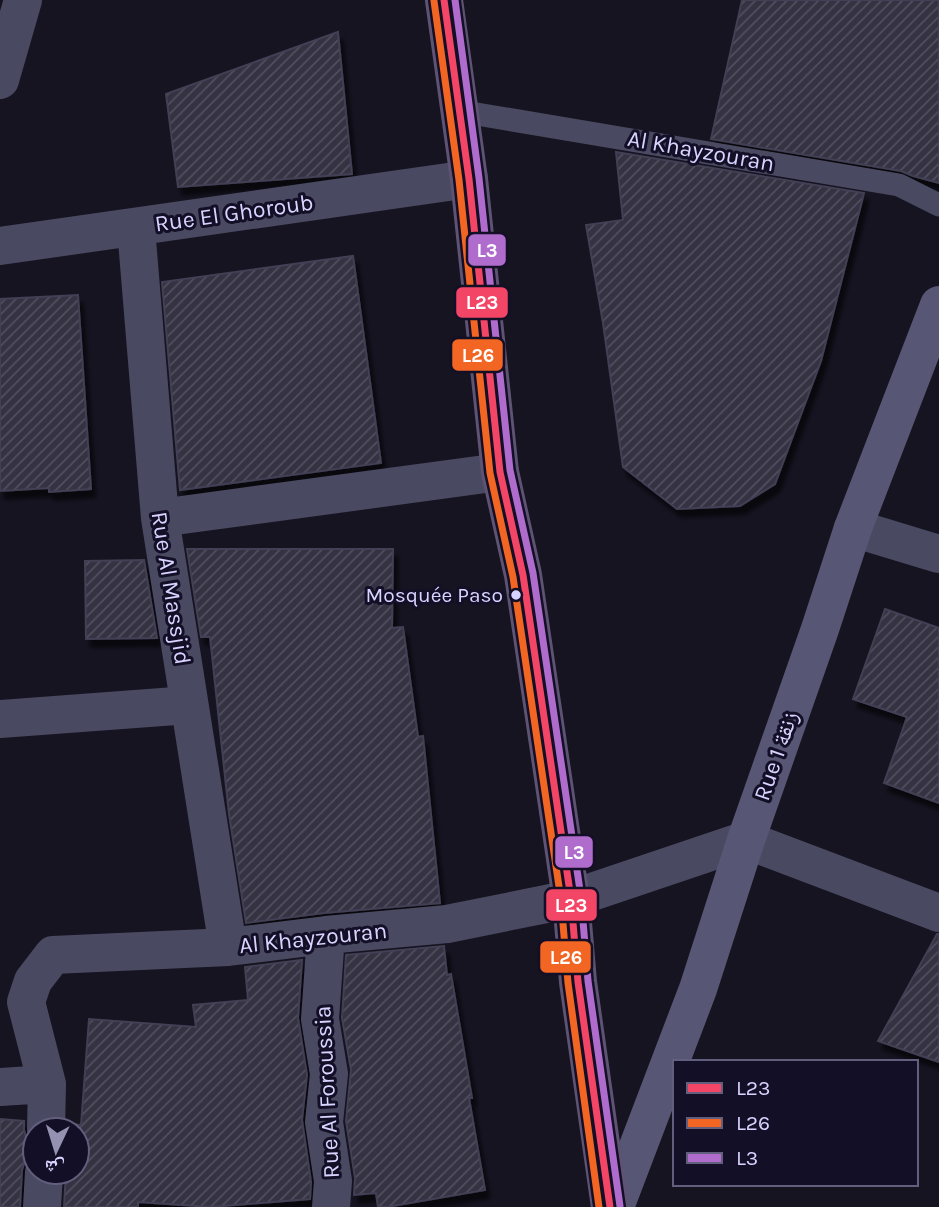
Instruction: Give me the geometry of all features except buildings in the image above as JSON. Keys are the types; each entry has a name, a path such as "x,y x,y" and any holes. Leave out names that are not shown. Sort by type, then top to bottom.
{"main road":[{"path":"444,0 469,179 500,472 523,575 571,899 578,982 612,1207"}],"street":[{"path":"0,80 23,0"},
{"name":"Rue El Ghoroub","path":"0,246 469,179"},
{"name":"Rue Al Massjid","path":"135,228 160,518 228,947"},
{"name":"Rue 1 زنقة","path":"612,1207 698,989 853,528 939,305"},
{"path":"160,518 500,472"},
{"path":"853,528 939,554"},
{"path":"0,719 190,705"},
{"path":"746,840 939,913"},
{"name":"Al Khayzouran","path":"47,1084 26,1002 33,981 53,955 228,947 447,924 571,899 746,840"},
{"name":"Rue Al Foroussia","path":"326,935 320,1019 329,1074 324,1122 333,1181 331,1207"},
{"path":"0,1087 47,1084 46,1116"},
{"path":"42,1207 43,1186"}],"lane":[{"name":"Al Khayzouran","path":"459,111 899,185 939,205"}],"transit line":[{"name":"L23","path":"444,0 469,179 500,472 523,575 571,899 578,982 610,1207"},
{"name":"L3","path":"455,0 479,178 510,470 533,573 581,897 588,981 620,1206"},
{"name":"L26","path":"434,1 459,180 490,473 513,577 561,900 568,983 599,1207"}],"place":[{"name":"Mosquée Paso","path":"516,595"}]}
